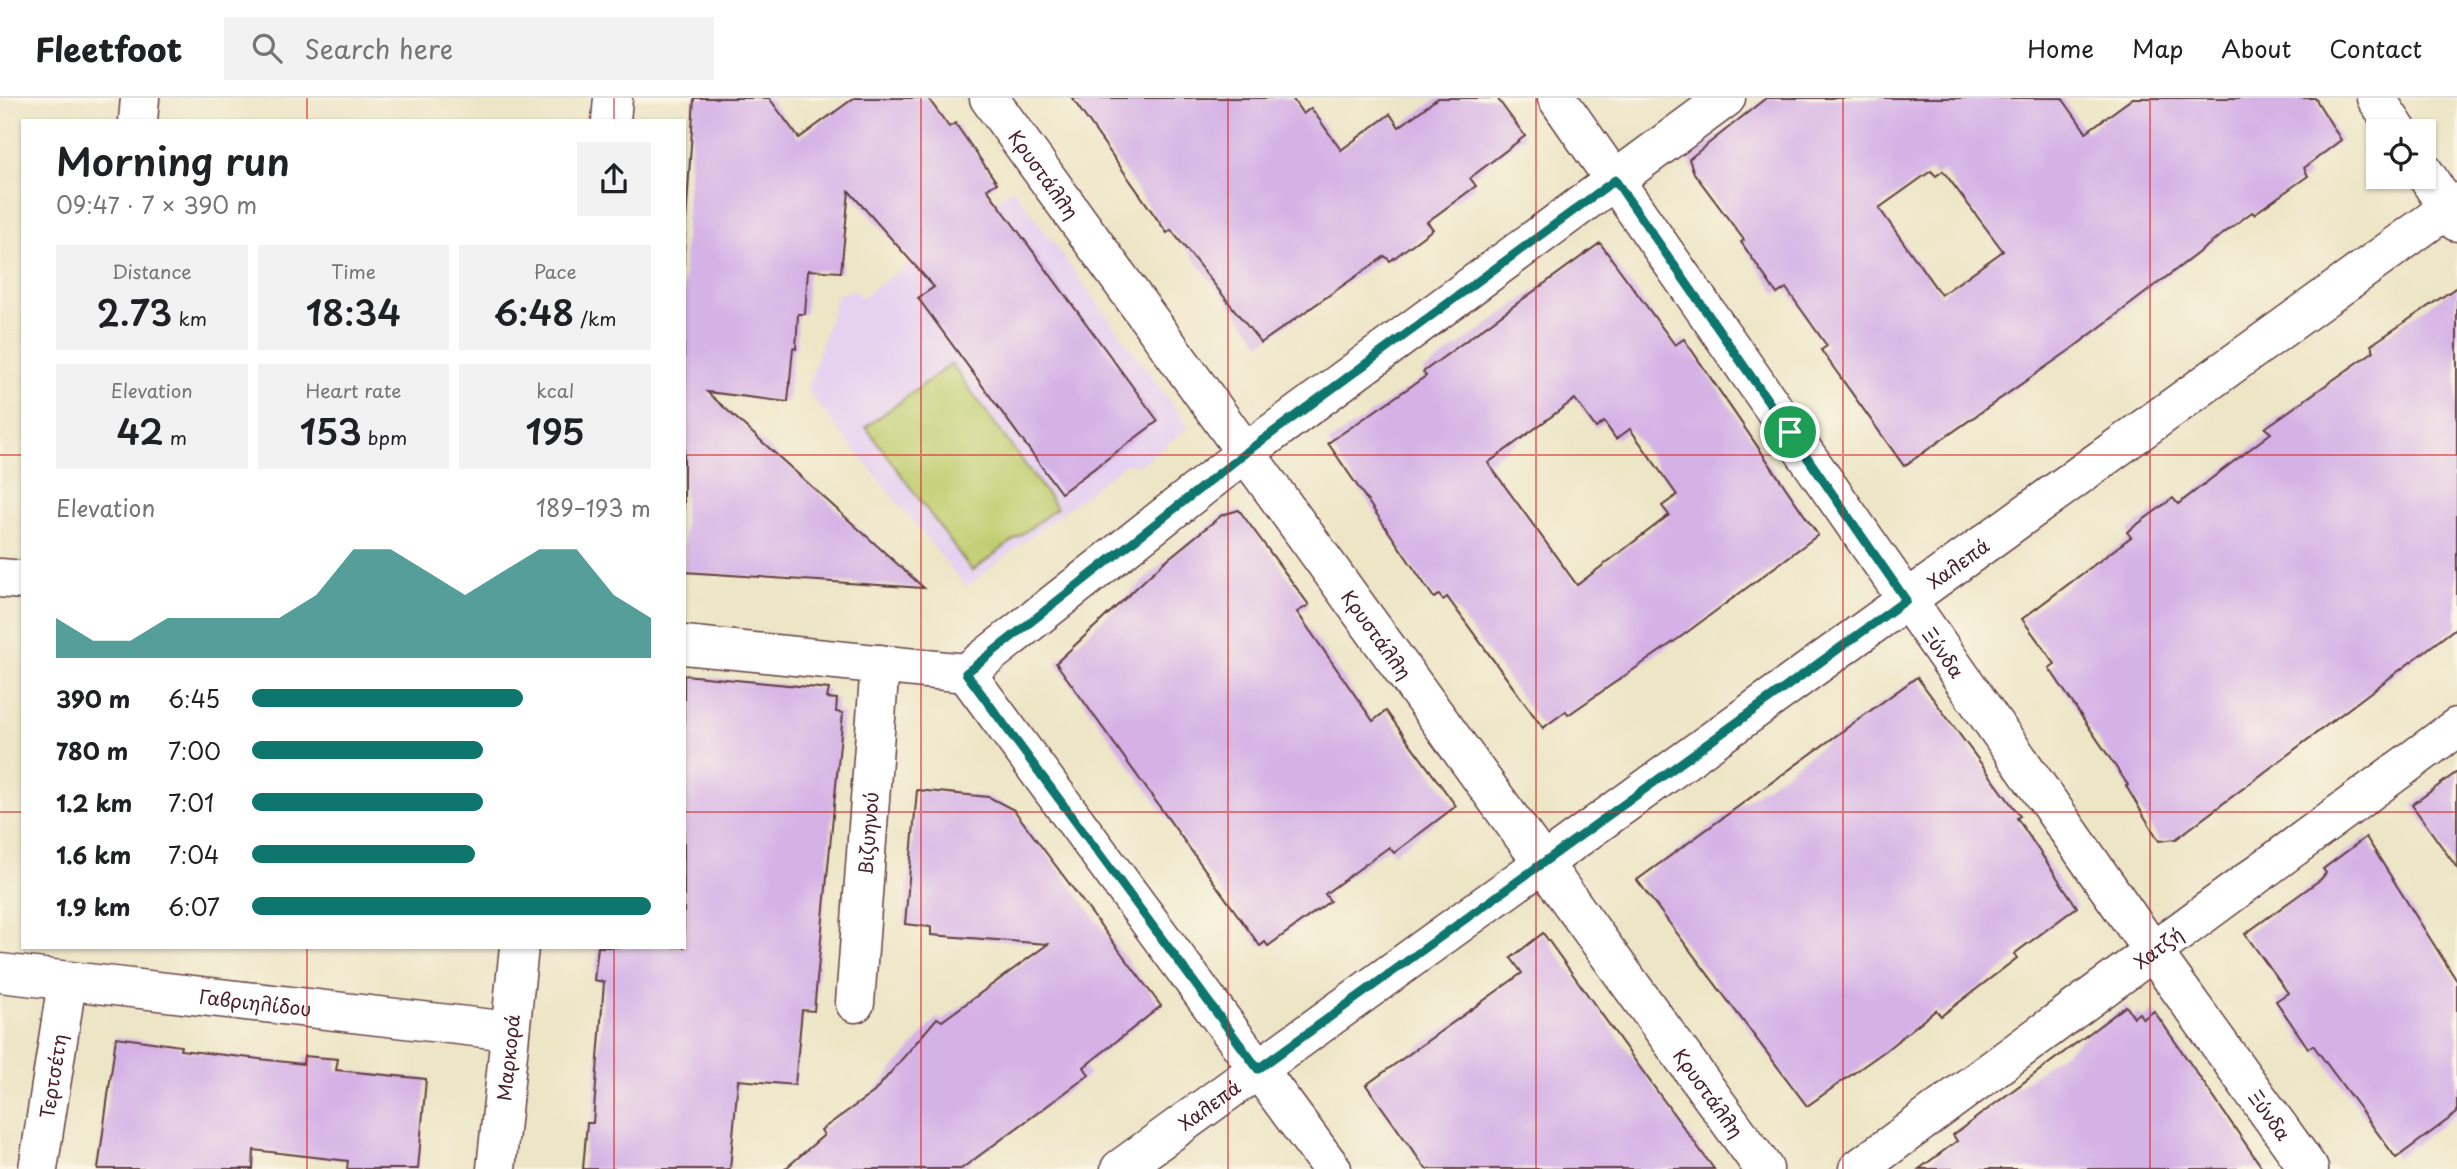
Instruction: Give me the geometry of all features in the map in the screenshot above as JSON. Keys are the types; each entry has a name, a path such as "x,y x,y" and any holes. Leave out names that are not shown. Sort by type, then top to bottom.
{"street":[{"path":"138,119 140,98"},
{"path":"611,119 613,98"},
{"name":"Κρυστάλλη","path":"989,98 1764,1169"},
{"name":"Ξύνδα","path":"1557,98 1906,600 2309,1169"},
{"path":"686,645 966,673 1245,453 1726,98"},
{"path":"2376,98 2390,119"},
{"path":"2436,188 2454,211"},
{"name":"Χαλεπά","path":"1120,1169 1906,600 2454,211"},
{"path":"0,578 21,580"},
{"name":"Βιζυηνού","path":"855,1003 880,664"},
{"path":"966,673 1332,1169"},
{"name":"Χατζή","path":"1858,1169 2457,727"},
{"name":"Μαρκορά","path":"496,1169 519,949"},
{"name":"Γαβριηλίδου","path":"0,973 510,1031"},
{"name":"Τερτσέτη","path":"38,1169 67,982"}],"shaded area":[{"path":"1013,188 1189,427 1140,465 1125,464 966,587 807,391 837,295 854,290 861,298"}],"green space":[{"path":"951,364 1057,508 972,571 866,427"}],"building":[{"path":"694,98 769,98 799,138 854,98 928,98 949,127 955,123 997,183 987,189 1158,421 1061,493 918,298 934,287 849,191 841,272 808,270 805,314 798,314 788,402 707,392 924,588 686,572 686,222"},
{"path":"1072,98 1292,98 1303,114 1311,108 1341,150 1390,114 1399,127 1438,98 1497,98 1525,136 1470,178 1476,186 1427,222 1433,229 1390,261 1385,256 1261,343 1171,230 1167,233"},
{"path":"1766,98 2062,98 2086,132 2133,98 2315,98 2341,140 2304,168 2308,176 2254,214 2252,212 2070,350 1904,466 1821,350 1827,346 1786,288 1777,294 1741,242 1744,240 1694,173 1689,159","holes":["1931,171 1936,176 1943,171 2003,251 1941,295 1879,208"]},
{"path":"1600,243 1675,345 1684,339 1818,535 1682,636 1568,715 1566,711 1543,728 1447,597 1443,600 1439,595 1434,598 1328,443 1426,376 1423,372","holes":["1575,399 1596,428 1604,422 1616,439 1630,429 1677,495 1662,506 1669,515 1577,585 1488,463"]},
{"path":"2457,287 2457,627 2176,839 2159,841 2126,786 2128,785 2049,668 2055,664 2022,619 2131,537 2127,532 2173,498 2178,504 2271,433 2265,428 2374,351 2371,345"},
{"path":"1239,510 1309,605 1297,612 1373,721 1386,711 1456,806 1394,853 1389,847 1325,894 1330,901 1268,946 1265,942 1260,946 1056,663 1164,562 1222,515"},
{"path":"686,675 829,689 827,698 837,699 836,712 843,713 814,1011 802,1010 795,1085 738,1080 730,1169 583,1169 587,1123 593,1123 604,982 594,980 598,949 686,949"},
{"path":"1917,677 2020,816 2017,818 2077,907 2014,954 2017,958 1941,1016 1936,1010 1885,1051 1807,1106 1637,880"},
{"path":"2457,772 2457,868 2412,805"},
{"path":"917,790 989,797 1014,810 1161,1006 1084,1067 1089,1075 961,1169 785,1169 824,1135 821,1130 874,1092 937,1018 942,1021 1048,944 931,935 931,927 905,924"},
{"path":"2366,837 2457,981 2457,1113 2396,1158 2313,1045 2308,1048 2276,1001 2288,993 2245,934 2321,879 2326,873 2323,869"},
{"path":"1543,933 1714,1169 1426,1169 1366,1085 1522,973 1511,958"},
{"path":"2126,1006 2134,1017 2139,1013 2143,1019 2154,1011 2263,1169 1919,1169 1957,1141 1953,1135"},
{"path":"116,1037 181,1046 180,1050 303,1064 304,1056 338,1059 336,1070 426,1079 418,1169 347,1169 348,1161 254,1150 253,1169 98,1169"}],"route":[{"path":"1615,180 1790,432 1906,600 1258,1069 966,673 1245,453 1615,180"}]}
